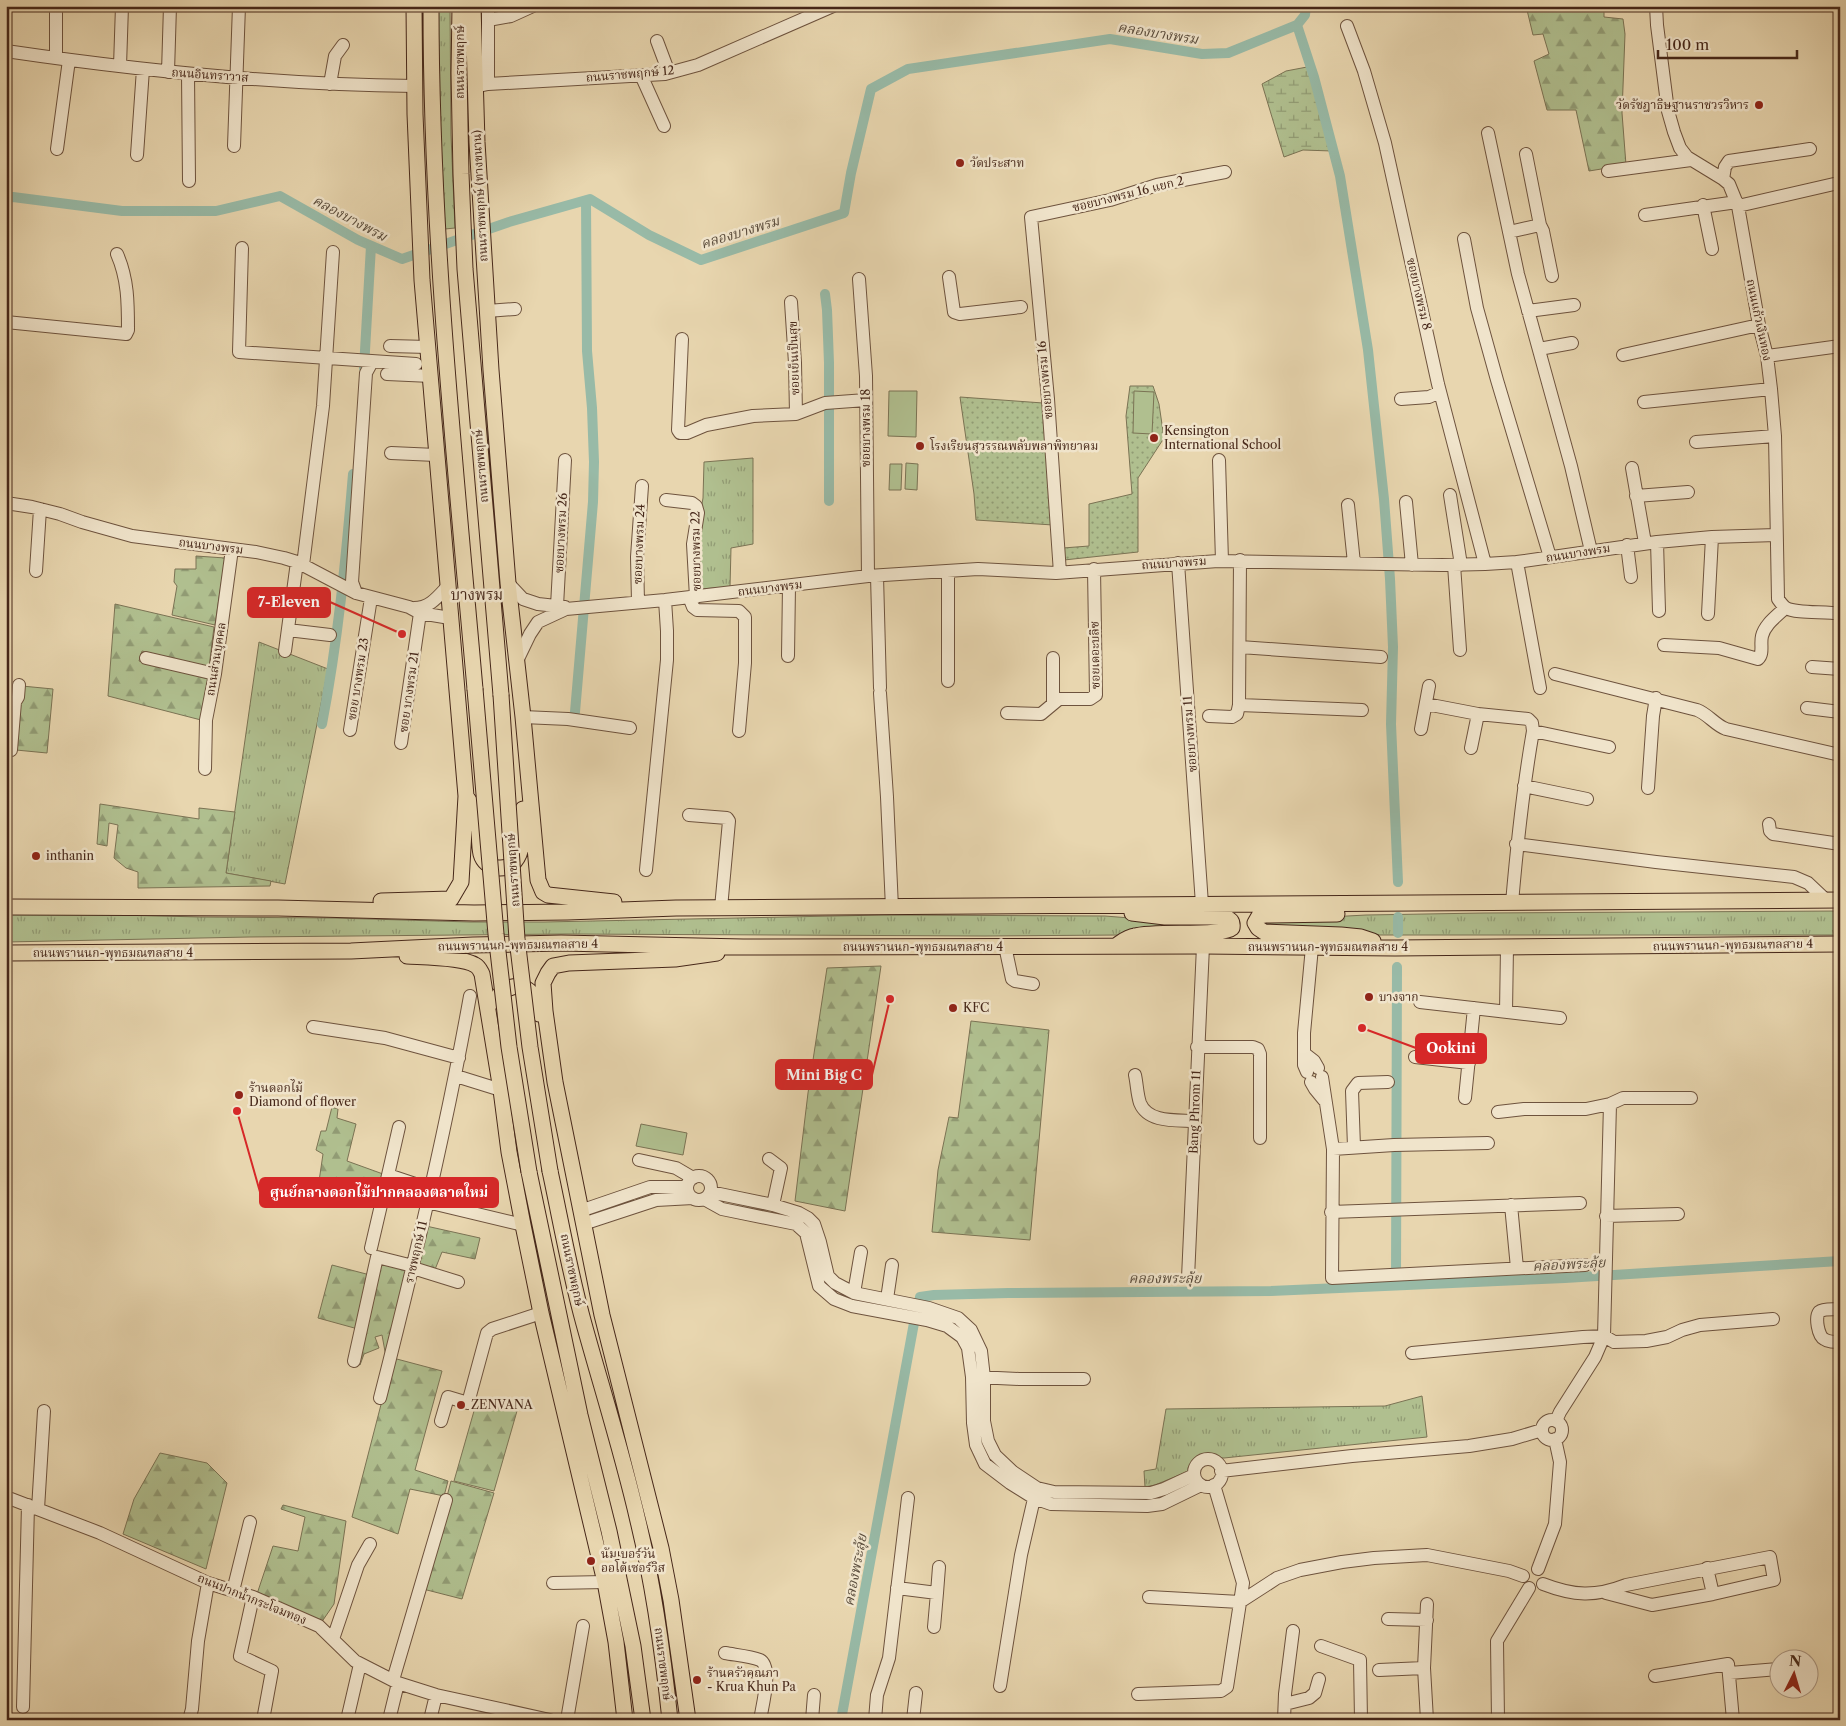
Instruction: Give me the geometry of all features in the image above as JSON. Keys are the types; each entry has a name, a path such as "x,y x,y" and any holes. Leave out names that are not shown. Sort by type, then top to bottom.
{"main road":[{"path":"278,908 341,903 451,899 461,882 463,871 466,796 419,241 414,6"},
{"name":"ถนนราชพฤกษ์","path":"430,6 434,191 447,382 496,934 508,1038 529,1172 580,1415 610,1531 633,1646 643,1720"},
{"name":"ถนนราชพฤกษ์","path":"460,6 459,73 465,268 500,695 517,939 530,1047 550,1172 583,1322 616,1433 639,1522 653,1590 670,1720"},
{"name":"ถนนราชพฤกษ์ (ทางขนาน)","path":"473,6 482,85 480,210 493,386"},
{"path":"428,347 435,367 446,454 456,470"},
{"name":"ถนนราชพฤกษ์","path":"493,386 508,583 538,880 543,892 548,896 676,908"},
{"path":"466,796 476,812 483,859 487,864 499,868 511,865 516,860 520,850 523,810 529,793"},
{"path":"6,907 278,908 474,913 676,908 1512,904 1833,900"},
{"path":"1377,904 1346,913 1259,916 1255,923 1264,932 1361,937 1388,947"},
{"path":"1112,905 1134,913 1151,915 1225,917 1231,920 1233,924 1230,931 1136,935 1116,946"},
{"name":"ถนนพรานนก-พุทธมณฑลสาย 4","path":"6,954 351,951 561,943 743,947 1388,947 1840,944"},
{"name":"ถนนราชพฤกษ์","path":"688,1720 661,1548 602,1315 581,1217 555,1082 543,983 554,966 569,963 695,957 743,947"},
{"path":"351,951 461,960 473,963 480,969 501,1087"},
{"path":"555,1082 536,1000 532,993 526,989 511,987 504,990 498,995 494,1009 509,1152 541,1313 605,1582 616,1642 625,1720"},
{"path":"639,1522 669,1614 679,1653"}],"street":[{"path":"56,6 63,59 57,149"},
{"path":"120,66 122,6"},
{"path":"168,72 170,6"},
{"path":"234,146 239,6"},
{"path":"482,85 488,6"},
{"path":"488,20 511,16 533,6"},
{"name":"ถนนราชพฤกษ์ 12","path":"482,85 669,73 698,65 833,6"},
{"name":"ถนนแก้วเงินทอง","path":"1656,6 1656,25 1668,111 1680,148 1691,160 1729,184 1737,204 1772,389 1775,436 1777,592 1778,599 1785,608"},
{"name":"ซอยบางพรม 8","path":"1347,26 1364,71 1385,143 1440,392 1485,564"},
{"path":"657,41 669,73"},
{"path":"330,84 335,56 343,45"},
{"name":"ถนนอินทราวาส","path":"6,51 188,74 330,84 415,86"},
{"path":"137,155 143,69"},
{"path":"188,74 189,181"},
{"path":"641,75 664,126"},
{"path":"1488,133 1528,311 1571,466 1591,551"},
{"path":"1723,179 1725,167 1730,161 1810,149"},
{"path":"1526,154 1552,276"},
{"path":"1608,171 1691,160"},
{"name":"ซอยบางพรม 16 แยก 2","path":"1030,217 1110,200 1157,185 1225,172"},
{"path":"1645,215 1703,206 1737,204 1834,184"},
{"path":"1703,206 1712,249"},
{"name":"ซอยบางพรม 16","path":"1030,217 1029,306 1048,399 1060,573"},
{"path":"1509,232 1540,225"},
{"path":"1464,239 1477,308 1494,371 1550,557"},
{"path":"242,248 239,352 416,364"},
{"path":"285,651 323,406 333,252"},
{"path":"6,322 126,334 128,330 128,288 122,266 116,254"},
{"path":"949,277 954,312 960,314 1029,306"},
{"name":"ซอยบางพรม 18","path":"859,279 866,400 872,576 892,908"},
{"name":"ซอยเย็นเป็นสุข","path":"791,302 796,414"},
{"path":"1528,311 1574,305"},
{"path":"487,311 515,309"},
{"path":"1623,355 1759,325"},
{"path":"682,339 678,430 680,433 687,433 706,424 753,416 796,414 828,402 866,400"},
{"path":"1539,349 1572,343"},
{"path":"390,346 428,347"},
{"path":"1767,356 1840,346"},
{"path":"355,592 352,582 368,362"},
{"path":"387,374 431,379"},
{"path":"1644,402 1772,389"},
{"path":"1401,399 1429,397 1440,392"},
{"path":"1696,442 1775,436"},
{"path":"391,453 436,455"},
{"name":"ซอยบางพรม 26","path":"557,606 565,460"},
{"path":"1219,460 1222,560"},
{"path":"1632,468 1636,496 1651,542 1659,611"},
{"name":"ซอยบางพรม 24","path":"638,602 637,557 642,486"},
{"path":"1636,496 1688,492"},
{"path":"1450,495 1457,565 1460,650"},
{"name":"ซอยบางพรม 22","path":"666,500 692,503 696,506 698,513 693,544 692,597"},
{"path":"1406,502 1412,565"},
{"name":"ถนนบางพรม","path":"6,503 60,514 132,536 256,552 300,564 371,598 450,618"},
{"path":"1348,505 1354,563"},
{"path":"36,571 40,509"},
{"name":"ถนนบางพรม","path":"508,583 523,599 538,604 580,607 665,600 872,576 978,569 1060,573 1222,560 1412,565 1485,564 1517,562 1651,542 1712,537 1776,535"},
{"path":"1708,614 1712,537"},
{"path":"1627,545 1631,577"},
{"name":"ถนนส่วนบุคคล","path":"205,769 206,720 215,674 232,549"},
{"path":"1209,716 1232,717 1237,714 1239,705 1240,560"},
{"path":"1517,562 1540,688"},
{"name":"ซอยบางพรม 11","path":"1178,563 1202,904"},
{"name":"ซอยเดอะบลิซ","path":"1007,712 1041,714 1053,702 1059,699 1090,699 1096,695 1094,569"},
{"path":"948,571 948,681"},
{"path":"788,656 789,586"},
{"name":"ถนนบางพรม","path":"414,610 435,601 447,587"},
{"path":"692,597 693,607 697,610 739,611 745,617 745,663 739,731"},
{"name":"ซอย บางพรม 23","path":"350,730 371,598"},
{"path":"646,870 666,660 665,600"},
{"name":"ถนนบางพรม","path":"516,663 538,622 552,615 580,607"},
{"path":"1664,645 1719,648 1758,659 1762,654 1762,636 1765,628 1785,608 1840,614"},
{"name":"ซอย บางพรม 21","path":"401,743 414,610"},
{"path":"288,630 330,635"},
{"path":"1240,647 1381,657"},
{"path":"146,658 215,674"},
{"path":"1052,658 1053,702"},
{"path":"1812,667 1840,669"},
{"path":"1555,674 1656,698 1704,712 1720,727 1726,729 1840,754"},
{"path":"6,750 11,750 18,685"},
{"path":"1421,729 1430,686"},
{"path":"1648,788 1656,698"},
{"path":"1426,704 1478,714 1528,719 1532,723 1533,731 1516,844 1512,904"},
{"path":"1239,705 1362,710"},
{"path":"1807,708 1840,712"},
{"path":"1471,748 1478,714"},
{"path":"523,717 568,719 630,728"},
{"path":"1533,731 1609,747"},
{"path":"1524,786 1587,799"},
{"path":"689,814 726,818 729,821 721,908"},
{"path":"1769,824 1770,831 1773,834 1840,844"},
{"path":"1516,844 1794,877 1808,883 1833,900"},
{"path":"1005,946 1012,979 1033,984"},
{"name":"Bang Phrom 11","path":"1188,1278 1203,946"},
{"path":"1506,1012 1507,946"},
{"path":"1312,947 1304,1033 1304,1065 1314,1075 1324,1100 1333,1149 1332,1278 1585,1265"},
{"name":"ราชพฤกษ์ 11","path":"380,1398 413,1267 456,1076 470,996"},
{"path":"1420,1002 1560,1018"},
{"path":"1465,1098 1474,1008"},
{"path":"313,1027 385,1038 459,1058"},
{"path":"1197,1047 1253,1047 1258,1049 1260,1054 1260,1138"},
{"path":"1415,1057 1468,1063"},
{"path":"1135,1075 1140,1103 1149,1115 1156,1118 1194,1121"},
{"path":"456,1076 501,1087"},
{"path":"1354,1147 1352,1091 1358,1083 1388,1082"},
{"path":"1498,1112 1524,1109 1586,1109 1610,1104 1623,1098 1691,1098"},
{"path":"1556,1421 1594,1357 1604,1336 1610,1104"},
{"path":"371,1248 399,1127"},
{"path":"1333,1149 1396,1145 1488,1144"},
{"path":"769,1159 780,1168 772,1206"},
{"path":"639,1160 676,1168 697,1191 722,1209 786,1216 799,1213 808,1218 814,1224 828,1276 835,1283 854,1293 888,1299 908,1311"},
{"path":"388,1175 430,1189"},
{"path":"581,1217 650,1187 697,1191 772,1206 806,1233 819,1286 834,1299 852,1306 958,1318 971,1330 981,1351 978,1377 988,1441 995,1455 1036,1493 1052,1504 1147,1506 1162,1504 1203,1482 1220,1481 1222,1471 1215,1462 1205,1460 1196,1465 1203,1482 1243,1583 1228,1686 1221,1691 1138,1694"},
{"path":"427,1202 523,1225"},
{"path":"1332,1212 1580,1203"},
{"path":"1511,1205 1517,1268"},
{"path":"1606,1216 1678,1214"},
{"path":"854,1293 861,1252"},
{"path":"354,1361 377,1257 458,1282"},
{"path":"888,1299 892,1265"},
{"path":"1840,1309 1824,1310 1819,1313 1817,1318 1820,1337 1825,1341 1840,1342"},
{"path":"441,1422 448,1397 468,1402 487,1333 492,1329 541,1313"},
{"path":"1412,1354 1604,1336 1614,1342 1646,1341 1667,1337 1700,1325 1773,1319"},
{"path":"978,1377 1084,1379"},
{"path":"23,1707 33,1507 44,1411"},
{"path":"1222,1471 1352,1456 1469,1446 1512,1439 1542,1430 1546,1422 1556,1421 1561,1425 1562,1432 1555,1439 1547,1438 1542,1430"},
{"path":"1538,1569 1555,1524 1560,1462 1555,1439"},
{"path":"1000,1686 1021,1555 1036,1493"},
{"name":"ถนนปากน้ำกระโจมทอง","path":"6,1496 100,1533 208,1583 253,1597 319,1626 355,1661 396,1681 436,1695 519,1716 550,1720"},
{"path":"875,1720 877,1695 888,1664 908,1498"},
{"path":"388,1720 396,1681 446,1500"},
{"path":"233,1591 250,1522"},
{"path":"333,1640 358,1564 370,1544"},
{"path":"1148,1597 1240,1602 1277,1578 1300,1570 1374,1558 1427,1556 1509,1571 1523,1576"},
{"path":"1543,1584 1571,1592 1606,1593 1652,1605 1714,1594 1774,1580 1770,1557 1626,1585 1606,1593"},
{"path":"934,1627 939,1567"},
{"path":"1707,1568 1714,1594"},
{"path":"1529,1569 1538,1569 1543,1574 1543,1584 1538,1588 1529,1588 1523,1582 1523,1576 1529,1569"},
{"path":"553,1583 605,1582"},
{"path":"189,1720 192,1709 198,1642 208,1583"},
{"path":"898,1588 937,1593"},
{"path":"1498,1720 1497,1641 1529,1588"},
{"path":"253,1597 240,1656 272,1671 263,1720"},
{"path":"1427,1604 1424,1668 1427,1720"},
{"path":"1388,1619 1426,1620"},
{"path":"567,1720 584,1626"},
{"path":"1284,1720 1287,1671 1293,1631"},
{"path":"1321,1646 1360,1660 1361,1720"},
{"path":"725,1653 761,1661 766,1666 760,1720"},
{"path":"348,1720 360,1664"},
{"path":"1655,1676 1728,1664 1733,1720"},
{"path":"1379,1670 1424,1668"},
{"path":"1730,1673 1768,1670"},
{"path":"1285,1704 1308,1698 1315,1693 1319,1679"},
{"path":"913,1720 916,1694"},
{"path":"430,1720 436,1695"},
{"path":"812,1720 814,1695"}],"green space":[{"path":"438,6 450,6 451,135 455,228 445,229 438,74"},
{"path":"1583,6 1604,6 1604,17 1623,19 1625,34 1622,113 1626,165 1589,171 1576,110 1547,110 1534,61 1549,54 1543,34 1533,35 1527,10 1583,11"},
{"path":"1307,67 1332,151 1303,150 1284,157 1262,84 1286,71"},
{"path":"1130,386 1153,386 1159,404 1164,438 1138,478 1138,552 1064,560 1063,548 1089,546 1089,504 1132,494 1126,416"},
{"path":"889,391 917,391 916,437 888,436"},
{"path":"1134,391 1154,392 1152,434 1133,433"},
{"path":"960,397 1043,403 1053,525 976,520"},
{"path":"753,458 753,544 731,548 730,587 699,589 696,540 703,498 704,462"},
{"path":"906,463 918,464 917,490 905,489"},
{"path":"890,464 902,464 901,490 889,490"},
{"path":"196,556 225,558 215,625 172,615 177,586 174,582 175,569 196,569"},
{"path":"115,604 214,627 209,667 142,651 139,661 209,679 201,720 108,696"},
{"path":"259,642 328,669 285,884 226,873"},
{"path":"22,686 53,689 47,753 16,750"},
{"path":"100,804 199,819 199,808 235,812 226,873 271,881 270,886 138,888 138,872 126,868 114,858 118,825 109,823 107,846 97,844"},
{"path":"1840,911 1840,935 1370,935 1264,928 1263,922 1366,915"},
{"path":"6,912 470,922 883,915 1105,916 1155,920 1213,920 1224,925 1121,935 566,934 249,937 6,942"},
{"path":"881,966 845,1211 795,1201 808,1093 827,968"},
{"path":"971,1021 1049,1030 1030,1240 932,1232 938,1170 949,1117 958,1118"},
{"path":"332,1107 338,1109 337,1118 356,1124 347,1161 383,1174 378,1199 343,1184 338,1197 317,1195 323,1154 316,1150 321,1131 326,1131"},
{"path":"641,1124 687,1133 683,1155 636,1146"},
{"path":"426,1226 480,1238 475,1259 442,1252 434,1272 418,1266"},
{"path":"379,1262 409,1268 386,1357 382,1335 375,1337 379,1348 364,1354 360,1365 354,1361"},
{"path":"332,1265 370,1275 358,1329 318,1318"},
{"path":"393,1358 442,1371 415,1470 448,1481 444,1496 410,1489 398,1534 352,1517"},
{"path":"1422,1396 1427,1437 1224,1458 1201,1458 1194,1460 1189,1471 1155,1485 1145,1487 1144,1471 1156,1469 1166,1409 1385,1406"},
{"path":"476,1404 517,1411 494,1491 454,1481"},
{"path":"160,1453 207,1463 227,1483 206,1569 123,1534 134,1499"},
{"path":"451,1481 494,1493 462,1599 423,1589"},
{"path":"283,1505 346,1521 334,1604 321,1623 293,1608 257,1594 273,1546 298,1551 305,1517 281,1509"}],"waterway":[{"name":"คลองบางพรม","path":"6,199 13,197 122,211 216,211 280,196 358,240 402,259 509,222 590,199 649,235 701,260 844,213 851,173 871,89 908,69 1110,39 1202,54 1228,53 1297,25 1305,15 1306,6"},
{"path":"1297,25 1314,77 1340,176 1368,350 1384,499 1390,579 1393,647 1391,724 1398,882"},
{"path":"575,712 593,502 594,462 587,351 586,200"},
{"path":"364,368 371,246"},
{"path":"825,294 829,363 829,501"},
{"path":"322,724 333,662 341,599 353,474"},
{"path":"1398,917 1398,933"},
{"path":"1396,1281 1397,967"},
{"name":"คลองพระลุ้ย","path":"841,1720 920,1297 1008,1293 1271,1291 1565,1278 1840,1261"}],"place":[{"name":"วัดรัชฎาธิษฐานราชวรวิหาร","path":"1759,105"},
{"name":"วัดประสาท","path":"960,163"},
{"name":"Kensington International School","path":"1154,438"},
{"name":"โรงเรียนสุวรรณพลับพลาพิทยาคม","path":"920,446"},
{"name":"7-Eleven","path":"402,634"},
{"name":"inthanin","path":"36,856"},
{"name":"บางจาก","path":"1369,997"},
{"name":"Mini Big C","path":"890,999"},
{"name":"KFC","path":"953,1008"},
{"name":"Ookini","path":"1362,1028"},
{"name":"ร้านดอกไม้ Diamond of flower","path":"239,1095"},
{"name":"ศูนย์กลางดอกไม้ปากคลองตลาดใหม่","path":"237,1111"},
{"name":"ZENVANA","path":"461,1405"},
{"name":"นัมเบอร์วัน ออโต้เซอร์วิส","path":"591,1561"},
{"name":"ร้านครัวคุณภา - Krua Khun Pa","path":"697,1680"}],"district":[{"name":"บางพรม","path":"477,595"}]}
